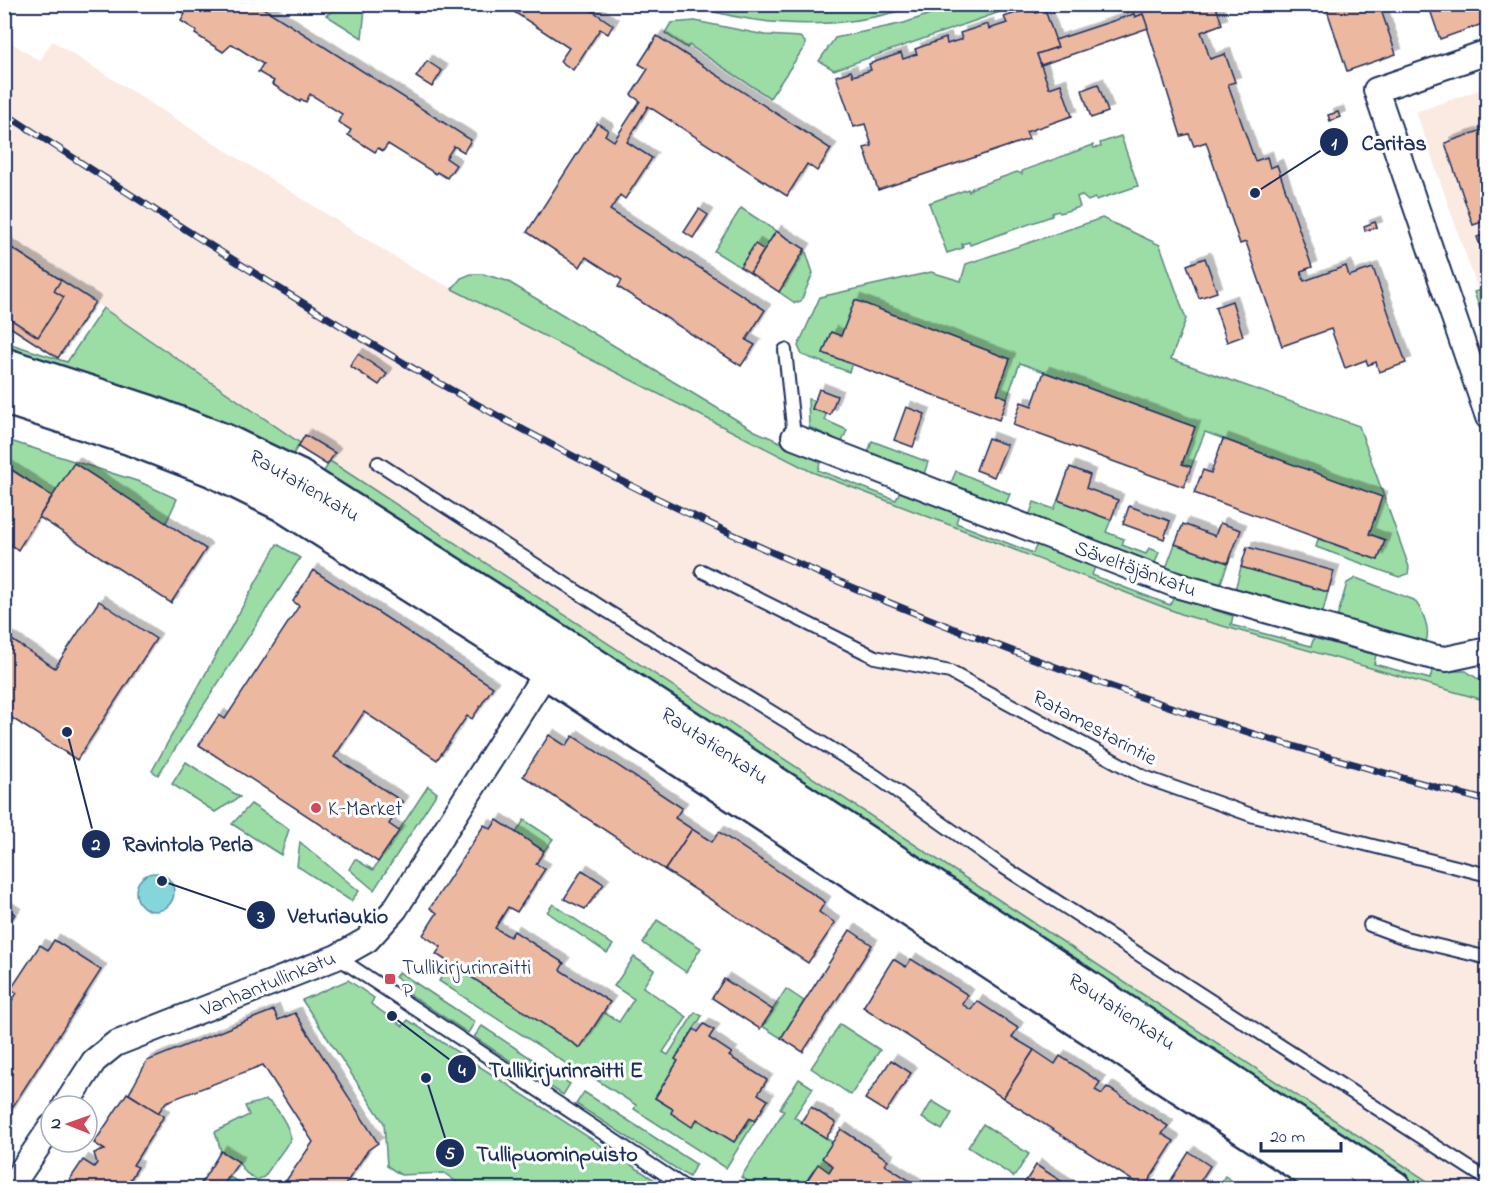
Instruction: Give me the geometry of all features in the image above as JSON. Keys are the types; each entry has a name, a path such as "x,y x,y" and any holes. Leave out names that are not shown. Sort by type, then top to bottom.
{"main road":[{"name":"Rautatienkatu","path":"4,365 148,412 224,441 299,477 563,645 1394,1188"},
{"name":"Rautatienkatu","path":"4,397 131,438 211,469 282,504 1336,1188"}],"street":[{"path":"1488,52 1376,90 1488,417"},
{"name":"Säveltäjänkatu","path":"794,436 1145,573 1223,600 1326,626 1433,657 1446,659 1488,650"},
{"name":"Vanhantullinkatu","path":"73,1094 94,1061 115,1044 337,957 366,940 395,909 563,645"},
{"path":"10,1188 39,1145"}],"lane":[{"path":"786,350 794,436"},
{"path":"378,463 607,611 874,775 1002,866 1488,1180"},
{"name":"Ratamestarintie","path":"702,571 875,657 951,672 1144,777 1254,816 1488,876"},
{"path":"1370,925 1406,938 1488,958"},
{"path":"337,957 686,1188"}],"shaded area":[{"path":"4,38 40,61 52,41 412,268 812,472 1184,615 1487,701 1487,1188 1438,1188 300,443 5,243"},
{"path":"1487,87 1487,316 1416,112"}],"green space":[{"path":"347,4 358,5 365,9 362,38 326,15"},
{"path":"690,5 745,5 791,11 867,5 918,5 861,19 804,24 747,19"},
{"path":"957,5 1020,5 834,70 819,61 835,38 904,23"},
{"path":"695,21 765,35 800,37 805,42 805,46 770,98 689,45 687,48 665,33 671,23"},
{"path":"1121,136 1138,186 1096,200 1095,198 1088,201 1081,195 1077,197 1080,207 1052,213 1052,216 970,245 969,242 962,244 963,248 947,253 929,203 968,189 969,192 972,188 1017,172 1022,174 1022,171 1093,145 1094,148 1101,147 1100,143"},
{"path":"741,208 776,231 764,250 755,245 740,267 714,251"},
{"path":"1102,218 1160,245 1186,319 1171,359 1359,426 1409,567 1408,574 1399,577 1316,547 1318,539 1378,560 1385,540 1369,534 1381,497 1205,432 1191,467 1182,464 1195,427 1020,363 1007,398 997,394 1010,359 855,300 841,336 831,332 823,353 852,364 849,372 802,355 798,346 820,297 931,272 961,281 966,264"},
{"path":"805,249 813,273 801,301 795,303 779,292"},
{"path":"471,274 483,274 507,281 755,431 821,460 818,470 896,500 900,491 959,514 956,523 1033,553 1037,544 1095,567 1092,575 1170,605 1174,597 1233,616 1231,625 1311,646 1314,638 1376,655 1374,664 1430,679 1432,671 1466,671 1487,685 1487,701 1184,615 812,472 452,289 461,278"},
{"path":"1488,288 1487,330 1474,292"},
{"path":"103,308 300,443 289,461 5,353 5,342 67,362"},
{"path":"808,399 815,401 812,409 826,413 825,420 847,430 842,442 809,427"},
{"path":"4,439 140,482 177,499 166,523 52,496 5,465"},
{"path":"872,441 928,462 924,474 868,453"},
{"path":"330,461 1438,1188 1413,1188 320,478"},
{"path":"956,471 1010,494 1004,508 950,485"},
{"path":"1058,500 1111,520 1106,532 1124,539 1122,545 1146,554 1149,548 1159,552 1155,563 1029,516 1034,502 1054,509"},
{"path":"277,544 300,558 158,775 152,771"},
{"path":"1175,544 1228,563 1220,585 1166,568"},
{"path":"1241,567 1328,592 1322,615 1235,590"},
{"path":"1356,578 1414,600 1425,620 1426,642 1337,618 1347,583"},
{"path":"186,762 240,797 215,812 172,784"},
{"path":"428,786 437,793 374,890 349,869 355,859 373,870"},
{"path":"251,804 289,829 281,855 232,824"},
{"path":"524,820 553,839 544,851 516,833"},
{"path":"300,842 359,891 351,901 297,866"},
{"path":"553,904 613,945 607,953 547,912"},
{"path":"657,920 701,948 686,972 643,943"},
{"path":"634,957 654,970 643,987 687,1017 663,1052 668,1055 695,1012 702,1016 675,1059 678,1061 655,1098 673,1109 671,1113 691,1126 697,1119 734,1142 750,1118 755,1121 726,1168 634,1109 636,1105 589,1075 587,1077 439,981 450,963 580,1048 603,1012 619,1022 634,999 614,986"},
{"path":"399,972 475,1022 468,1033 409,994 412,989 395,977"},
{"path":"348,980 374,998 371,1004 403,1026 408,1020 667,1188 465,1188 444,1173 401,1175 387,1166 384,1123 302,1000"},
{"path":"786,989 804,1001 781,1038 762,1026"},
{"path":"840,1024 880,1050 851,1095 811,1068"},
{"path":"482,1026 570,1084 563,1095 474,1037"},
{"path":"799,1079 813,1088 794,1117 832,1142 833,1166 829,1172 818,1165 802,1188 758,1188 741,1177 784,1111 780,1108"},
{"path":"584,1092 696,1164 689,1177 576,1104"},
{"path":"266,1100 282,1117 291,1139 264,1177 257,1180 246,1173 238,1162 221,1151 215,1132 249,1115 245,1106"},
{"path":"932,1101 952,1113 942,1130 922,1118"},
{"path":"983,1124 1029,1154 1014,1177 968,1147"},
{"path":"1225,1176 1238,1185 1236,1188 1217,1188"},
{"path":"229,1177 252,1188 221,1188"}],"water":[{"path":"155,873 169,878 174,892 169,906 155,911 141,906 136,892 141,878"}],"building":[{"path":"171,4 257,4 471,140 464,152 454,146 446,158 456,165 447,178 437,172 436,174 388,144 383,151 378,148 375,152 348,135 351,130 338,122 342,114 310,94 306,102 301,99 300,102 272,84 274,81 258,72 263,64 232,44 223,52 195,34 197,31 181,21 185,14"},
{"path":"502,4 582,4 613,25 608,34 600,29 573,70 560,61 569,48"},
{"path":"1123,4 1215,4 1222,24 1201,32 1210,59 1225,54 1235,82 1228,84 1255,161 1267,157 1270,168 1277,165 1312,267 1301,271 1304,281 1346,266 1349,276 1373,268 1406,363 1379,372 1376,362 1368,365 1366,360 1345,368 1331,329 1282,346 1246,242 1240,244 1206,142 1194,146 1189,134 1181,136 1143,14 1135,17 1132,10 1126,12"},
{"path":"1325,4 1379,4 1396,54 1347,71"},
{"path":"1428,4 1488,4 1488,22 1440,39"},
{"path":"1034,7 1036,13 1045,10 1058,47 1037,54 1049,88 1061,84 1072,116 1026,132 1029,139 878,190 864,148 872,146 865,124 854,127 836,76 851,71 853,76 871,70 869,64 901,53 903,59 917,54 915,49 946,38 947,44 962,39 960,33 988,24 989,29 1007,23 1004,17"},
{"path":"1134,14 1135,17 1143,14 1148,28 1041,65 1037,54 1058,47 1055,40"},
{"path":"657,36 831,149 817,171 807,164 787,196 648,106 627,142 652,158 625,199 620,195 610,210 765,310 746,340 755,345 741,366 618,287 622,280 586,257 580,267 527,232 597,123 608,130 605,135 614,141 640,101 631,95 648,69 639,64"},
{"path":"427,61 442,71 432,87 416,77"},
{"path":"1098,84 1108,112 1091,118 1082,90"},
{"path":"1338,112 1340,117 1330,121 1328,115"},
{"path":"1488,128 1488,220 1473,225 1445,143"},
{"path":"699,209 708,215 693,238 684,232"},
{"path":"1375,222 1377,227 1365,231 1364,226"},
{"path":"776,231 805,249 779,292 750,273"},
{"path":"1488,235 1488,268 1477,237"},
{"path":"4,243 95,302 58,358 4,323"},
{"path":"4,243 61,280 54,291 64,297 38,337 4,315"},
{"path":"755,244 764,250 750,273 740,267"},
{"path":"1205,258 1217,292 1199,298 1187,265"},
{"path":"855,300 1010,359 997,394 1007,398 999,420 823,353 831,332 841,336"},
{"path":"1232,301 1243,336 1227,342 1215,307"},
{"path":"358,354 387,374 379,385 350,366"},
{"path":"1044,372 1195,427 1182,464 1191,467 1184,487 1013,425 1021,402 1032,406"},
{"path":"819,389 837,396 830,415 812,409"},
{"path":"906,407 925,414 913,447 894,440"},
{"path":"305,435 335,453 327,465 298,447"},
{"path":"988,438 1007,445 994,477 976,470"},
{"path":"1223,439 1382,497 1369,534 1385,540 1378,560 1194,493 1203,470 1211,473"},
{"path":"74,463 206,549 171,603 39,517"},
{"path":"4,465 52,496 18,550 4,541"},
{"path":"1070,467 1090,475 1086,488 1118,500 1111,520 1058,500"},
{"path":"1129,506 1170,521 1164,539 1123,524"},
{"path":"1220,523 1241,530 1228,563 1175,544 1183,524 1215,536"},
{"path":"1247,547 1334,571 1328,592 1241,567"},
{"path":"313,570 493,687 472,719 467,716 437,760 364,712 334,757 403,802 389,824 399,831 378,862 199,745 219,715 225,719 299,606 293,601"},
{"path":"99,601 156,639 77,760 4,713 4,635 55,668"},
{"path":"549,735 566,746 573,736 682,808 675,818 692,829 665,870 523,776"},
{"path":"497,820 544,851 536,864 545,869 517,912 508,907 495,928 510,937 514,931 564,963 560,970 610,1002 580,1048 436,954 441,947 423,935 437,913 430,908 484,825 491,829"},
{"path":"692,829 712,842 719,832 825,902 819,912 835,923 808,963 665,870"},
{"path":"582,870 604,884 585,909 564,899"},
{"path":"4,907 15,914 4,930"},
{"path":"850,930 872,945 803,1052 781,1038"},
{"path":"54,940 101,970 4,1120 4,1013 17,993 11,989 40,945 48,950"},
{"path":"893,959 906,967 911,959 968,995 962,1004 971,1010 977,1001 1018,1028 1012,1037 1034,1050 1003,1098 863,1007"},
{"path":"724,979 773,1010 760,1029 712,998"},
{"path":"274,1010 278,1020 295,1013 378,1143 368,1150 343,1188 281,1188 313,1142 263,1065 166,1102 158,1113 129,1094 147,1061"},
{"path":"704,1024 714,1030 709,1038 732,1053 729,1056 767,1080 758,1094 768,1100 755,1121 750,1118 734,1142 697,1119 692,1127 671,1113 673,1109 655,1098 678,1061 675,1059 694,1029 698,1032"},
{"path":"1034,1050 1055,1064 1060,1056 1100,1082 1095,1090 1102,1094 1107,1087 1168,1126 1162,1134 1174,1141 1144,1188 1003,1098"},
{"path":"891,1060 911,1073 886,1112 865,1099"},
{"path":"127,1093 164,1116 133,1165 138,1167 125,1188 119,1186 117,1188 64,1188 83,1160 94,1167 97,1163 94,1154 105,1150 99,1146 99,1135"},
{"path":"811,1107 836,1123 826,1138 801,1122"},
{"path":"841,1129 888,1160 885,1165 918,1186 917,1188 802,1188 818,1164 829,1172 833,1166 822,1158"},
{"path":"221,1151 239,1162 221,1188 198,1188"},
{"path":"1189,1152 1210,1166 1196,1188 1166,1188"},
{"path":"1036,1165 1072,1188 1031,1188 1024,1184"}],"railway":[{"path":"4,113 262,278 459,394 641,490 758,546 996,645 1117,689 1240,730 1488,801"}],"place":[{"name":"Caritas","path":"1255,193"},
{"name":"Ravintola Perla","path":"67,732"},
{"name":"K-Market","path":"316,808"},
{"name":"Veturiaukio","path":"162,881"},
{"name":"Tullikirjurinraitti P","path":"390,979"},
{"name":"Tullikirjurinraitti E","path":"392,1016"},
{"name":"Tullipuominpuisto","path":"426,1078"}]}
